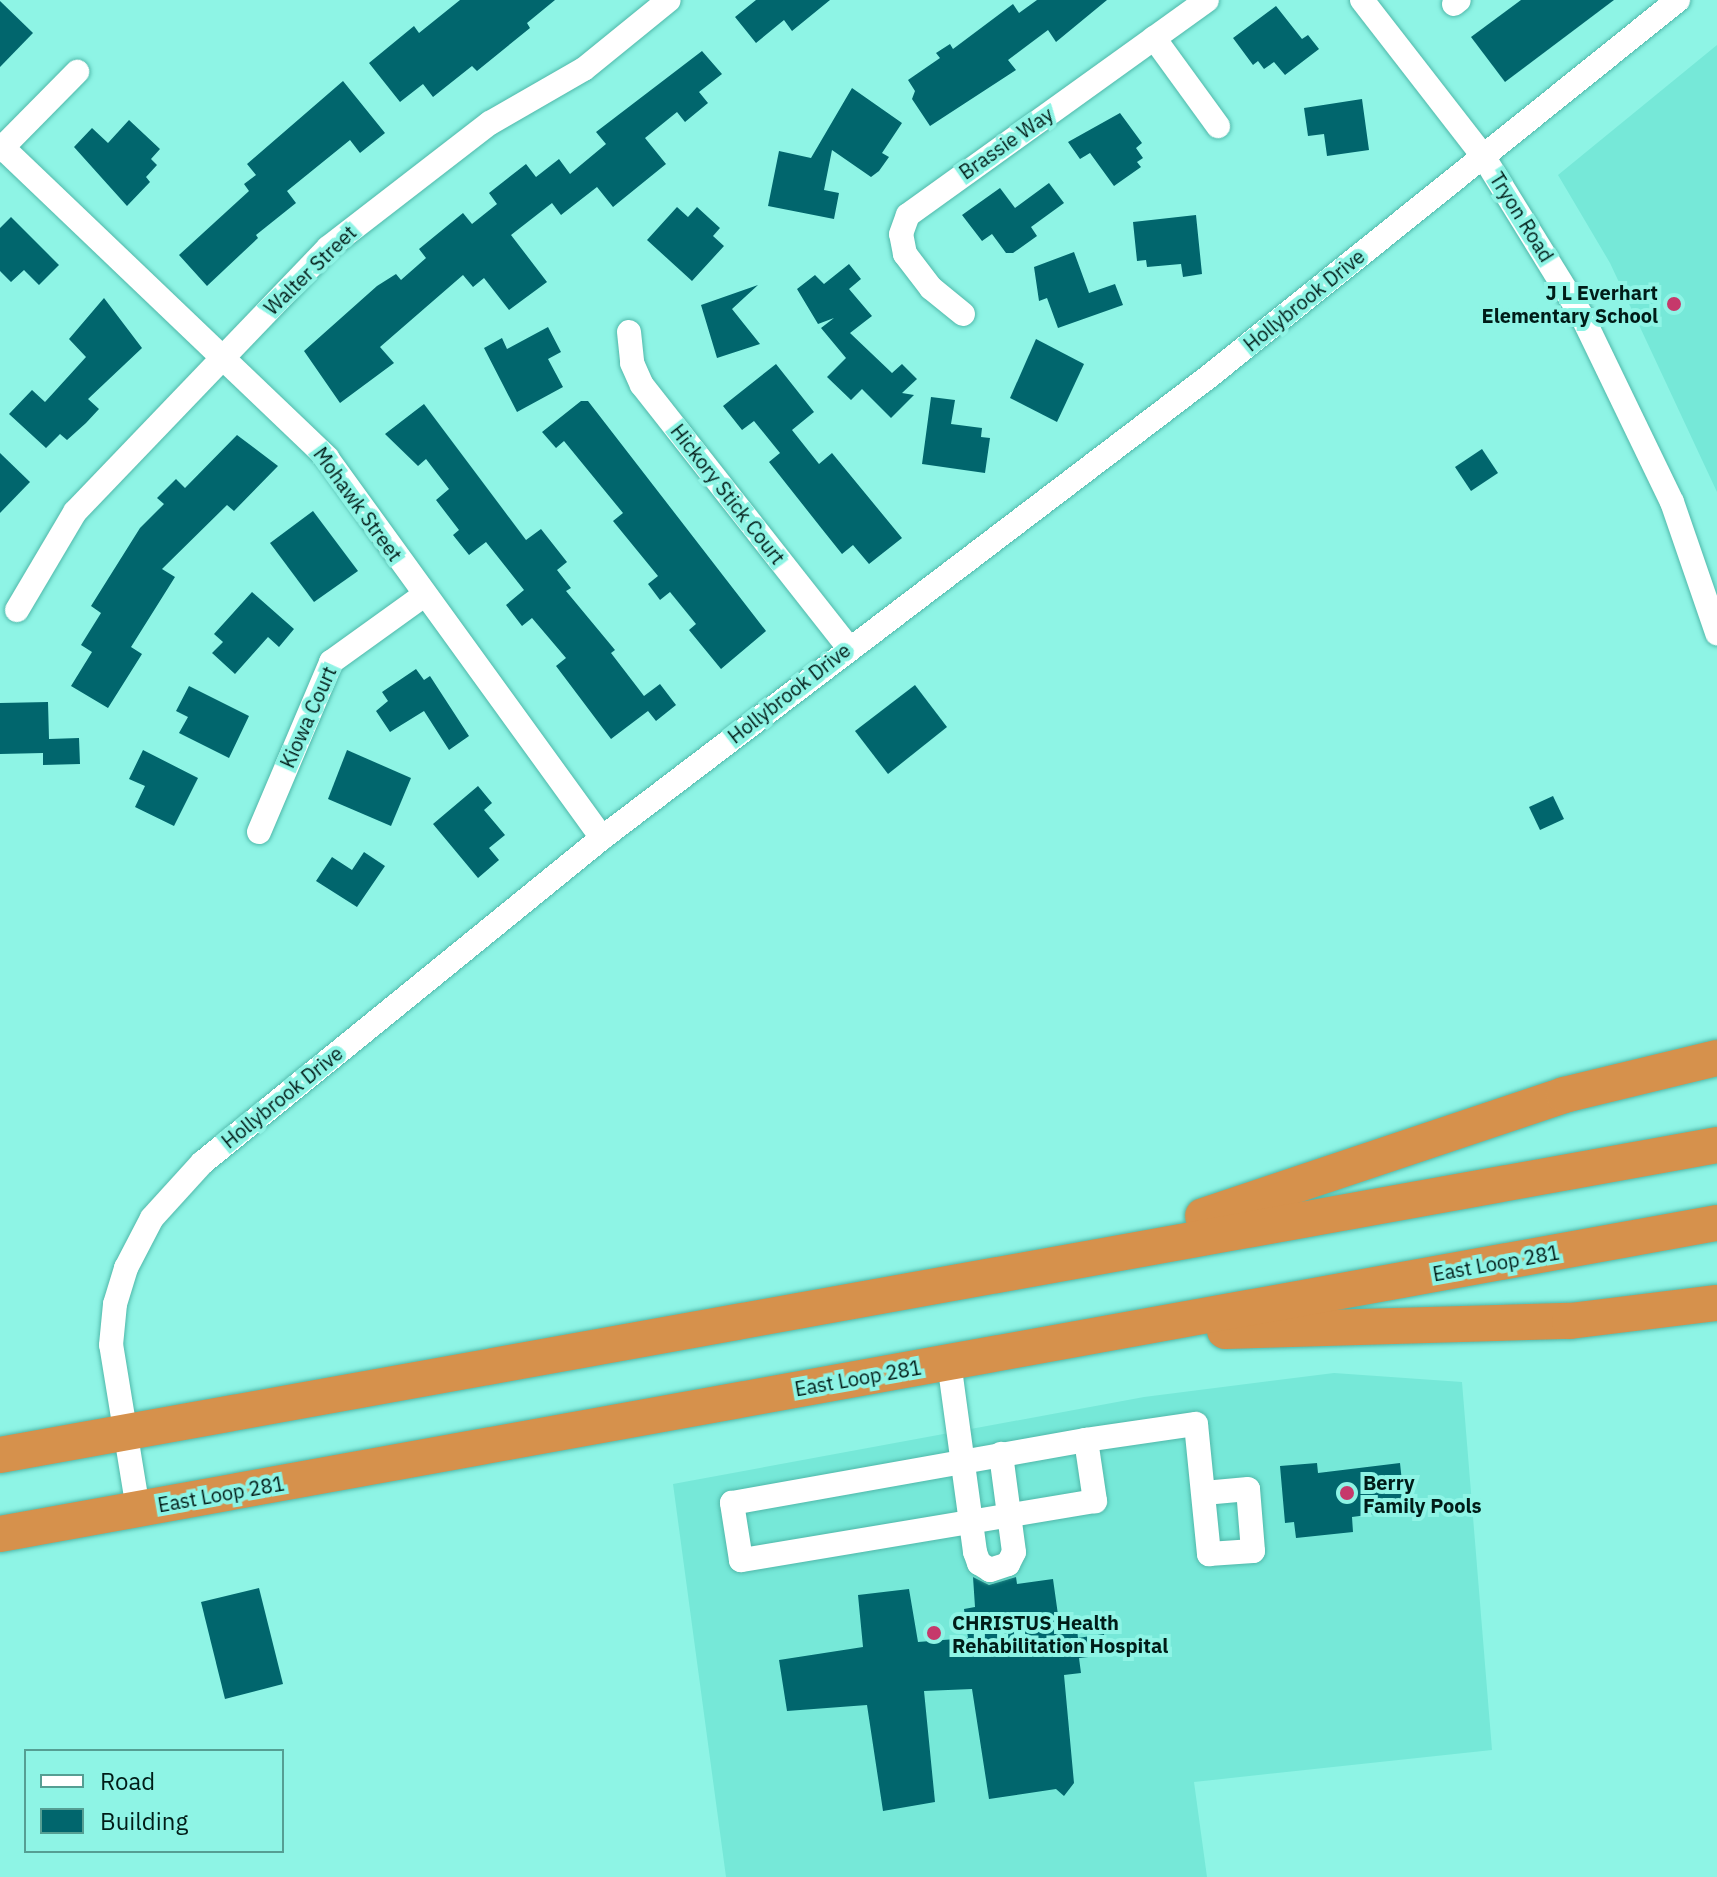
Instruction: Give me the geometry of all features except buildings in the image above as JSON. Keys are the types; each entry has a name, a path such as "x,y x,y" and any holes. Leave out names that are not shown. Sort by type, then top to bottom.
{"highway":[{"path":"1058,1263 1291,1190 1499,1115 1717,1058"},
{"path":"0,1455 1717,1145"},
{"name":"East Loop 281","path":"0,1534 1717,1223"},
{"path":"1080,1338 1570,1321 1717,1303"}],"street":[{"name":"Walter Street","path":"17,610 75,512 337,240 490,123 569,80 669,0"},
{"name":"Brassie Way","path":"963,314 931,288 905,254 901,234 908,215 1207,0"},
{"name":"Tryon Road","path":"1362,0 1483,156 1611,370 1672,502 1717,633"},
{"name":"Hollybrook Drive","path":"138,1509 111,1325 126,1268 163,1205 258,1114 602,838 848,647 1207,378 1483,156 1650,8 1678,0"},
{"path":"1154,38 1218,126"},
{"path":"1,147 77,72"},
{"name":"Mohawk Street","path":"1,147 224,355 327,458 423,596 602,838"},
{"name":"Hickory Stick Court","path":"629,332 632,363 642,385 848,647"},
{"name":"Kiowa Court","path":"259,832 327,667 350,645 423,596"},
{"path":"949,1362 979,1563 997,1570 1008,1564 1014,1552 1001,1454"},
{"path":"1086,1440 1095,1501 741,1560 732,1503 1001,1454 1086,1440 1196,1424 1204,1493"}],"shaded area":[{"name":"J L Everhart Elementary School","path":"1717,45 1717,492 1610,263 1558,175"},
{"name":"CHRISTUS Health Rehabilitation Hospital","path":"1334,1373 1462,1382 1492,1750 1194,1782 1207,1877 726,1877 673,1484 1144,1397"}],"place":[{"name":"J L Everhart Elementary School","path":"1674,304"},
{"name":"Berry Family Pools","path":"1347,1493"},
{"name":"CHRISTUS Health Rehabilitation Hospital","path":"934,1633"}]}
